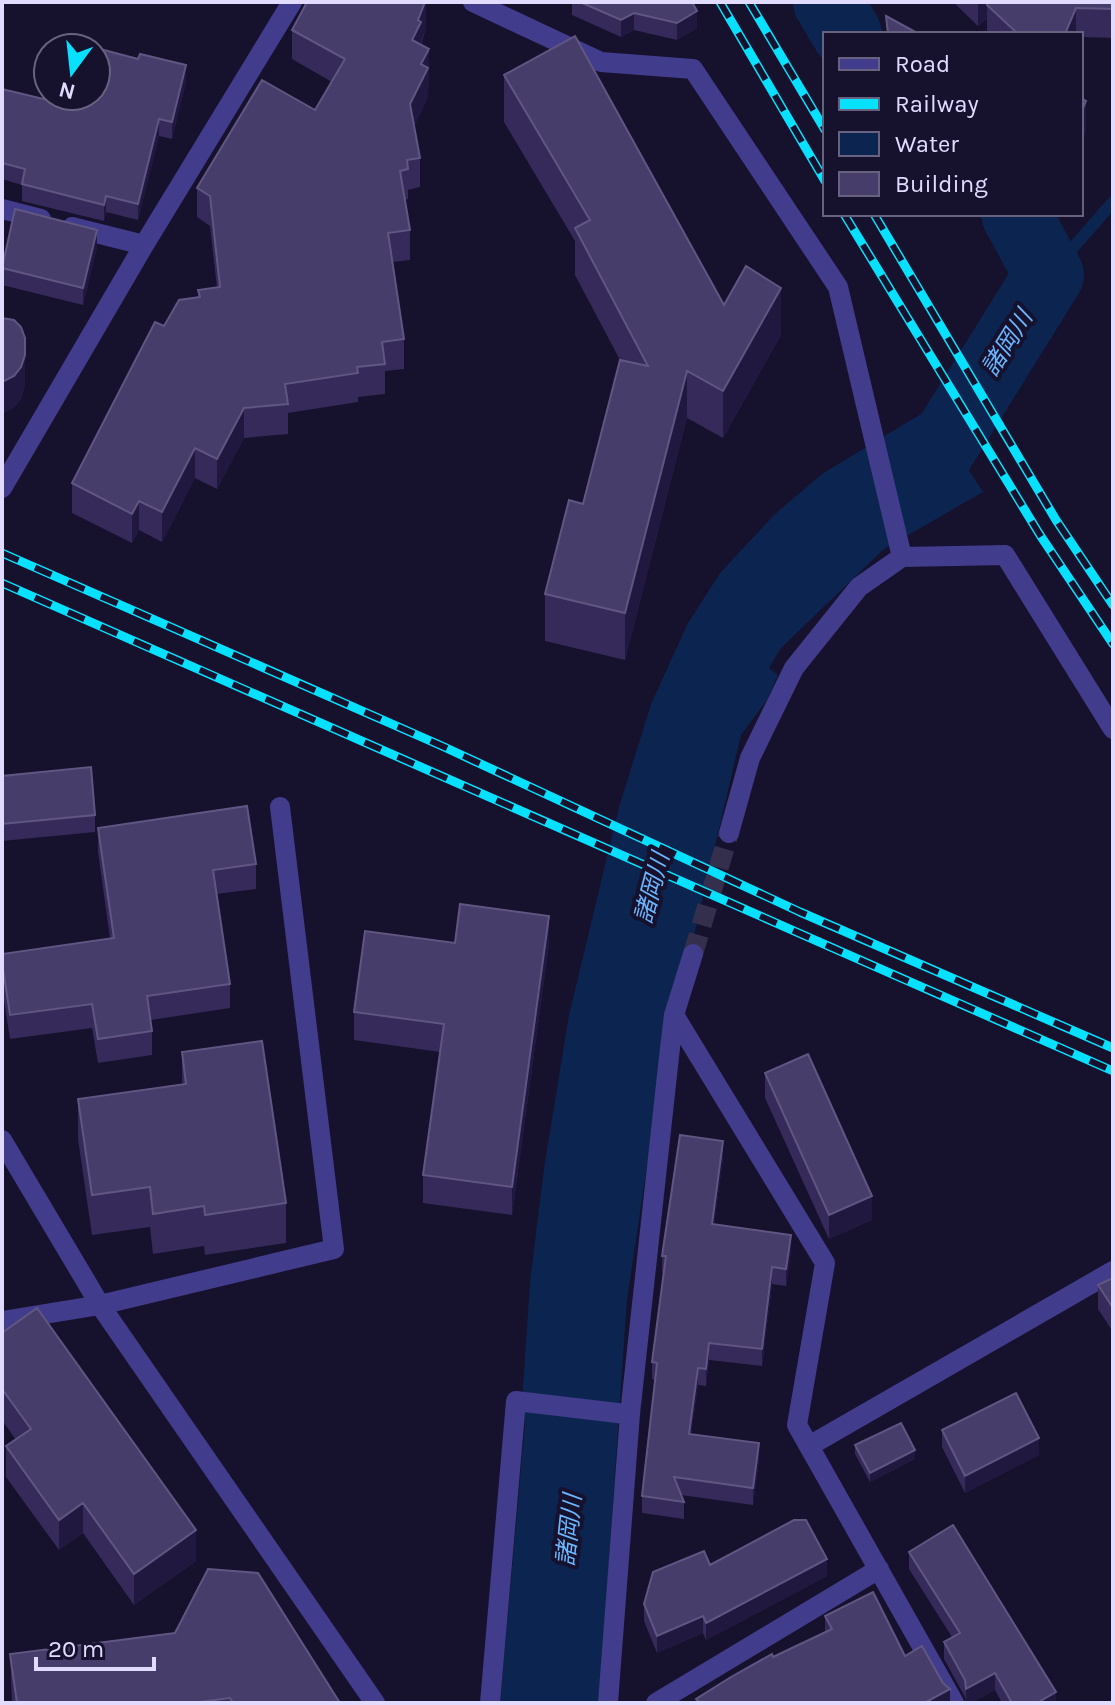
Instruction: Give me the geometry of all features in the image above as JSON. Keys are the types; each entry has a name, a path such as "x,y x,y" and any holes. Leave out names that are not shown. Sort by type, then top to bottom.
{"street":[{"path":"2,488 144,245 292,2"},
{"path":"473,2 601,62 693,69 838,287 902,557"},
{"path":"2,209 144,245"},
{"path":"729,833 750,758 794,668 859,587 902,557 1005,555 1113,729"},
{"path":"2,1321 100,1305 334,1249 280,807"},
{"path":"608,1703 630,1414 674,1015 693,954"},
{"path":"674,1015 825,1263 797,1425 954,1703"},
{"path":"2,1140 100,1305 375,1703"},
{"path":"809,1446 1113,1271"},
{"path":"490,1703 516,1401 626,1414"},
{"path":"656,1703 879,1569"}],"water":[{"path":"929,409 983,492 884,549 781,648 769,668 778,675 767,700 741,735 659,1085 627,1300 599,1703 500,1703 525,1423 523,1387 530,1282 544,1168 569,1015 619,807 651,704 688,623 720,573 774,515 822,474"}],"building":[{"path":"307,2 425,2 418,20 421,22 412,40 429,49 421,64 428,68 410,104 420,158 407,160 408,169 400,171 410,230 388,233 404,339 382,342 385,364 357,367 358,373 285,384 288,404 244,408 217,459 195,448 162,512 139,501 132,514 72,483 155,322 164,326 179,300 200,297 198,290 220,287 210,196 197,188 262,80 315,110 345,59 292,30"},
{"path":"580,2 692,2 697,11 677,23 634,13 621,20"},
{"path":"988,2 1113,2 1113,9 1076,8 1066,32 1016,32 987,5"},
{"path":"886,16 915,32 888,32"},
{"path":"575,36 724,305 746,266 781,288 723,391 687,371 625,613 545,594 569,500 583,504 620,360 648,366 575,228 590,220 504,75"},
{"path":"112,52 138,59 140,54 186,65 172,122 159,119 138,204 106,196 104,205 22,184 25,169 2,163 2,89 32,96 32,112 112,112"},
{"path":"15,209 97,230 83,288 2,268"},
{"path":"2,318 14,320 21,327 25,338 25,355 14,376 2,382"},
{"path":"91,767 95,815 2,824 2,776"},
{"path":"247,806 256,864 213,870 230,984 147,996 152,1031 98,1039 92,1004 10,1015 2,954 114,938 98,828"},
{"path":"460,904 549,916 512,1187 423,1175 444,1024 354,1012 365,931 455,943"},
{"path":"262,1041 286,1203 205,1215 204,1206 153,1214 150,1187 92,1195 78,1099 186,1084 182,1052"},
{"path":"808,1054 872,1196 829,1215 765,1073"},
{"path":"680,1135 723,1141 712,1224 791,1235 786,1269 772,1267 762,1349 709,1343 706,1369 698,1368 689,1434 759,1443 753,1488 674,1477 684,1502 642,1496 657,1363 652,1362 666,1256 662,1256"},
{"path":"1113,1278 1113,1308 1098,1285"},
{"path":"37,1308 196,1530 134,1574 83,1503 59,1520 6,1446 31,1429 2,1389 2,1333"},
{"path":"1016,1393 1039,1438 965,1476 942,1430"},
{"path":"901,1423 915,1450 870,1473 855,1445"},
{"path":"794,1520 806,1520 827,1559 706,1623 703,1616 657,1636 644,1604 653,1572 704,1551 710,1565"},
{"path":"953,1525 1056,1692 1037,1703 1012,1703 995,1673 966,1689 965,1680 944,1642 960,1633 909,1552"},
{"path":"208,1569 258,1573 340,1703 233,1703 230,1698 192,1703 17,1703 10,1654 175,1633"},
{"path":"873,1592 905,1656 922,1646 943,1683 950,1689 927,1703 694,1703 772,1654 773,1657 832,1629 825,1616"}],"waterway":[{"name":"諸岡川","path":"828,2 846,32"},
{"path":"1049,275 1113,202"},
{"name":"諸岡川","path":"877,503 939,452 1049,275 1017,216"}],"tunnel":[{"path":"693,954 729,833"}],"railway":[{"path":"720,2 823,178"},
{"path":"749,2 823,127"},
{"path":"845,216 1040,535 1113,644"},
{"path":"875,216 1056,520 1113,605"},
{"path":"2,553 442,746 800,912 1113,1048"},
{"path":"2,583 1113,1071"}]}
